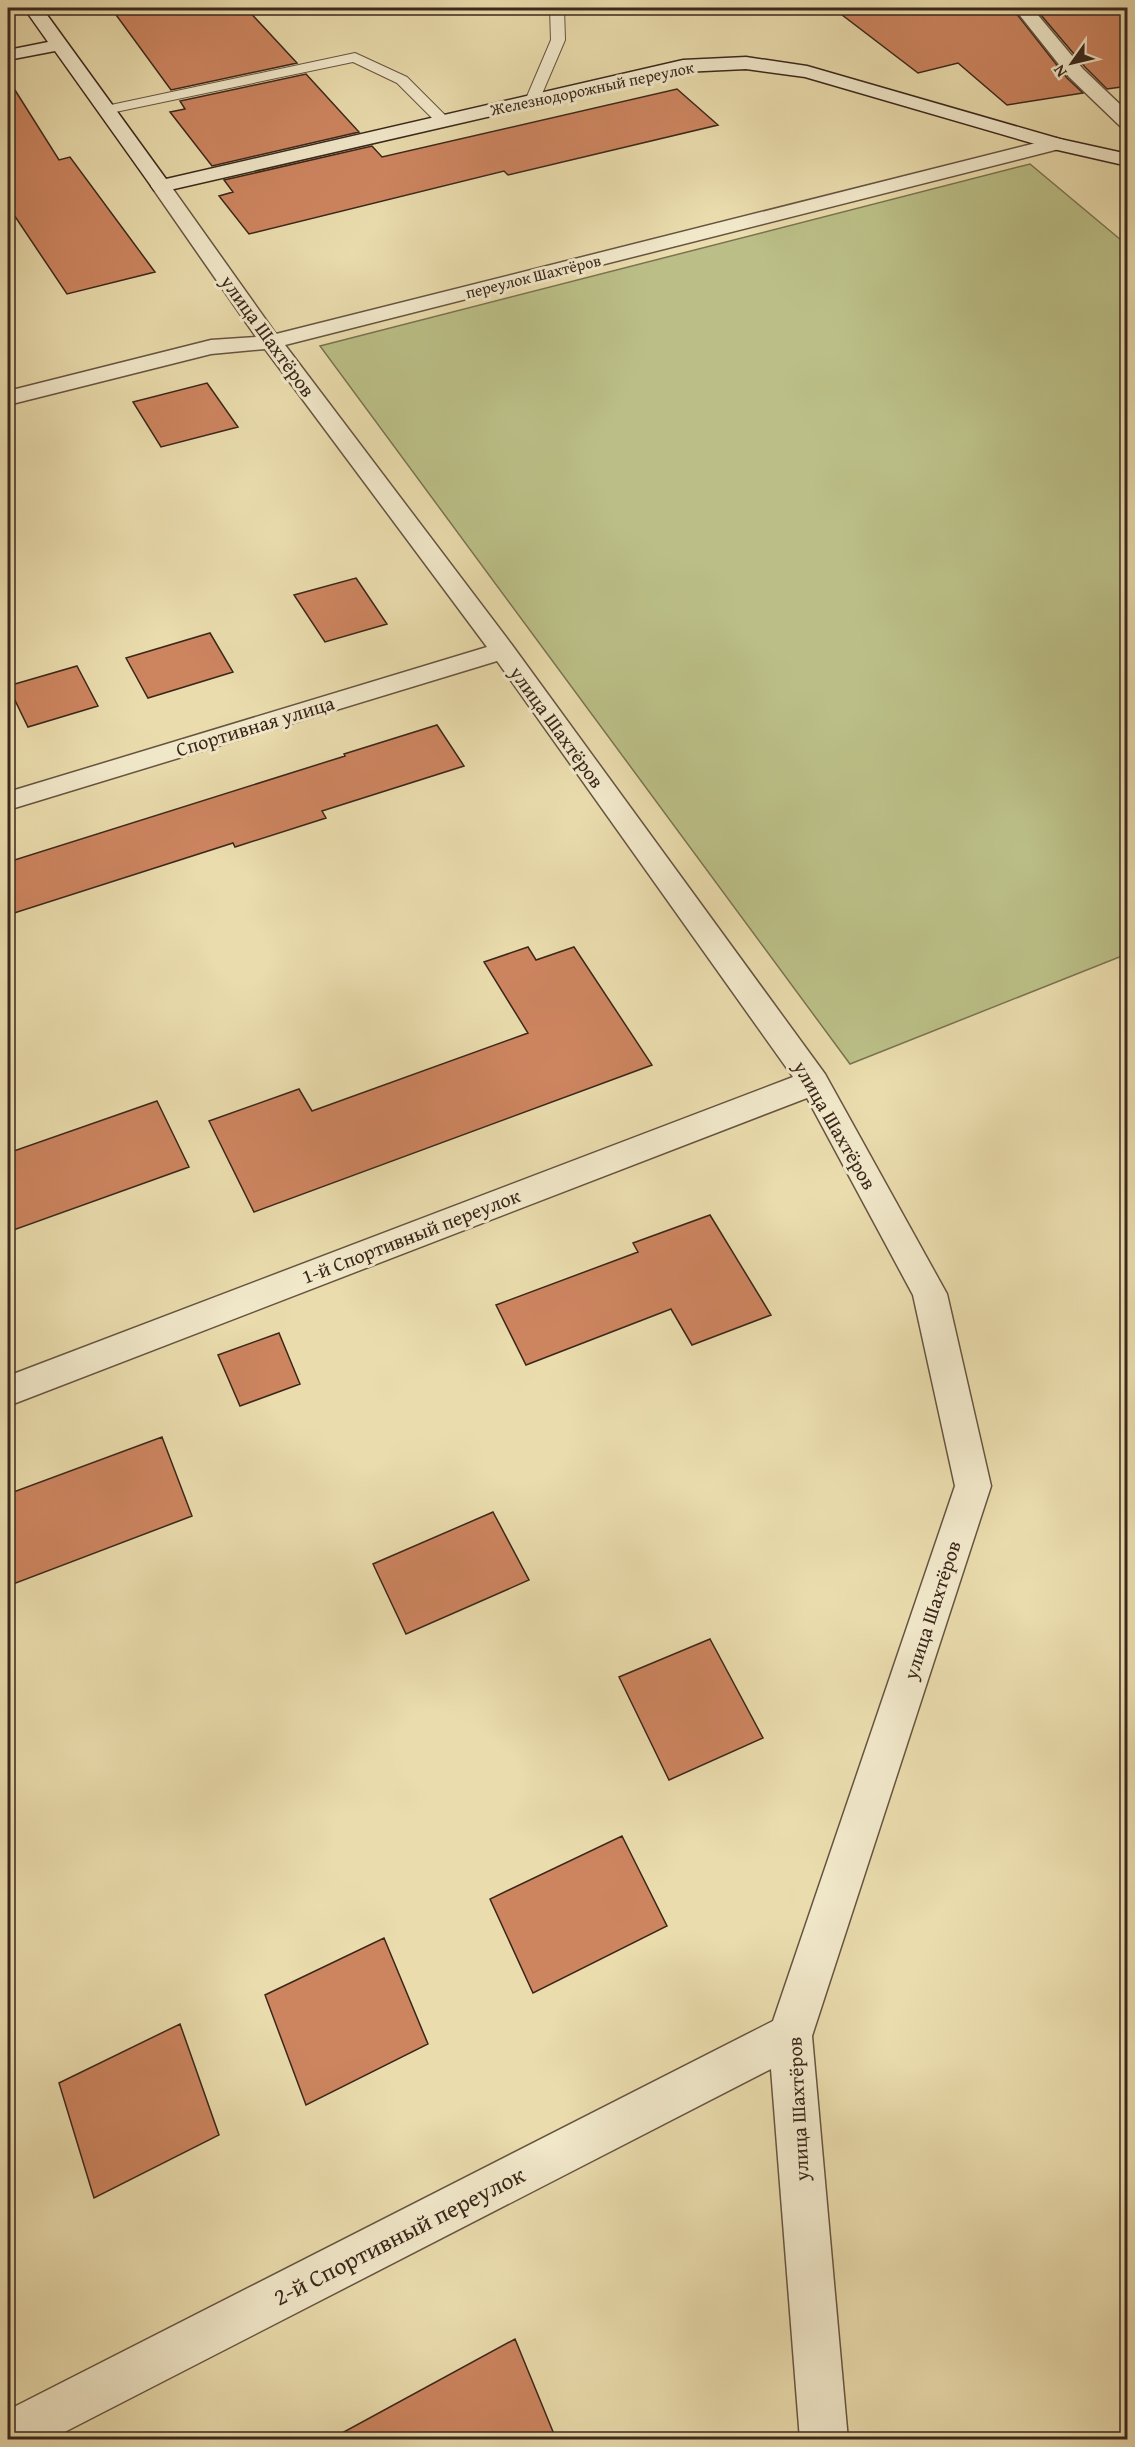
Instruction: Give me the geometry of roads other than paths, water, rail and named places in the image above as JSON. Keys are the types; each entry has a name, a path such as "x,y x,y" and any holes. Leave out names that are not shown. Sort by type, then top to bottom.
{"street":[{"name":"улица Шахтёров","path":"33,8 271,342 503,651 813,1082 930,1294 973,1486 790,2036 824,2439"},
{"path":"1023,8 1076,73 1128,123"},
{"path":"8,56 59,45"},
{"name":"Железнодорожный переулок","path":"161,186 684,66 746,63 807,72 1056,144 1128,160"},
{"name":"переулок Шахтёров","path":"8,398 211,347 271,342 1056,144"},
{"name":"Спортивная улица","path":"8,801 503,651"},
{"name":"1-й Спортивный переулок","path":"8,1390 813,1082"},
{"name":"2-й Спортивный переулок","path":"8,2435 790,2036"}],"lane":[{"path":"532,101 558,40 557,8"},
{"path":"106,110 355,57 402,80 443,121"}]}
